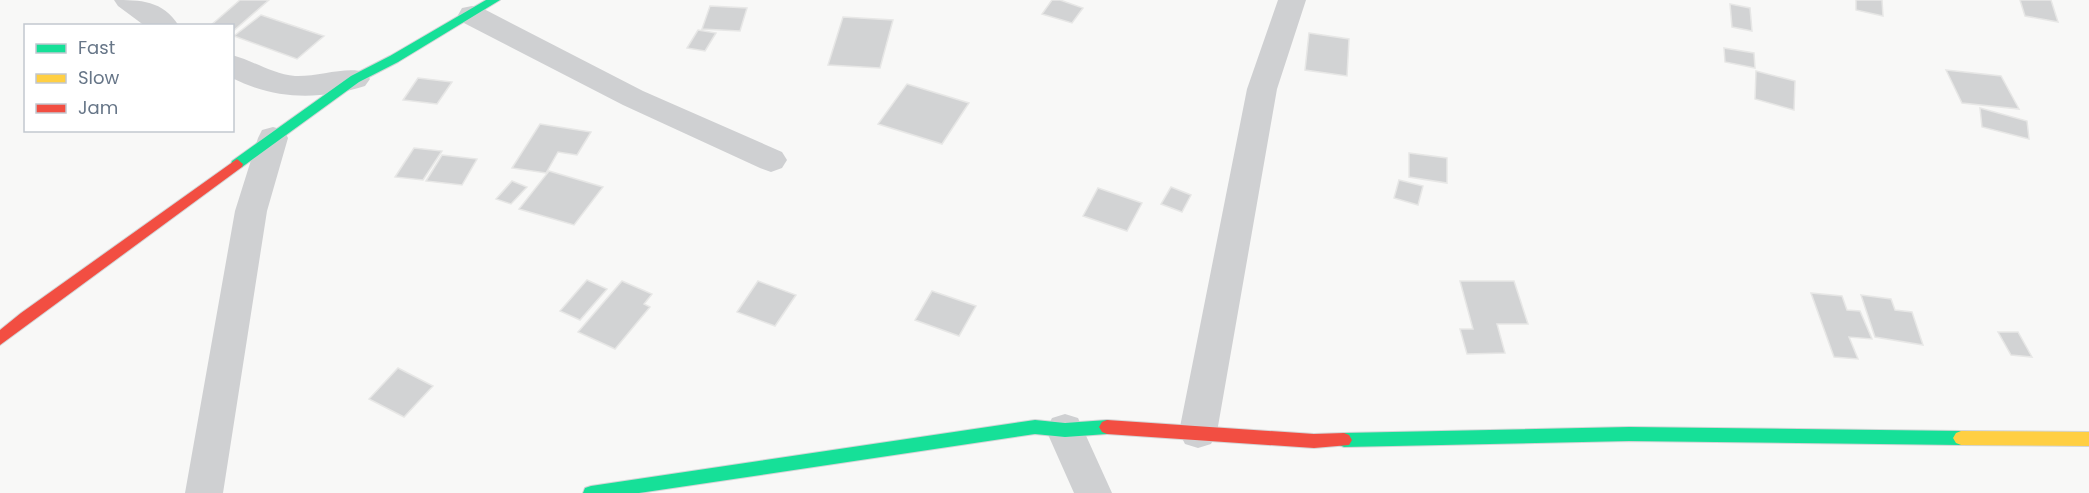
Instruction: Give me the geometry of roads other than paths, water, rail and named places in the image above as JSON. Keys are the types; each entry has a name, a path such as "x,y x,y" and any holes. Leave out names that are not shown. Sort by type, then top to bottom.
{"street":[{"path":"128,0 162,24"},
{"path":"1198,432 1262,89 1292,0"},
{"path":"0,339 26,317 355,79 483,7 633,98 771,160"},
{"path":"234,66 256,78 283,86 309,88 355,79"},
{"path":"204,493 251,211 273,138"},
{"path":"591,493 1035,427 1065,430 1104,427 1314,441 1629,434 2089,439"},
{"path":"1065,430 1093,493"}]}
